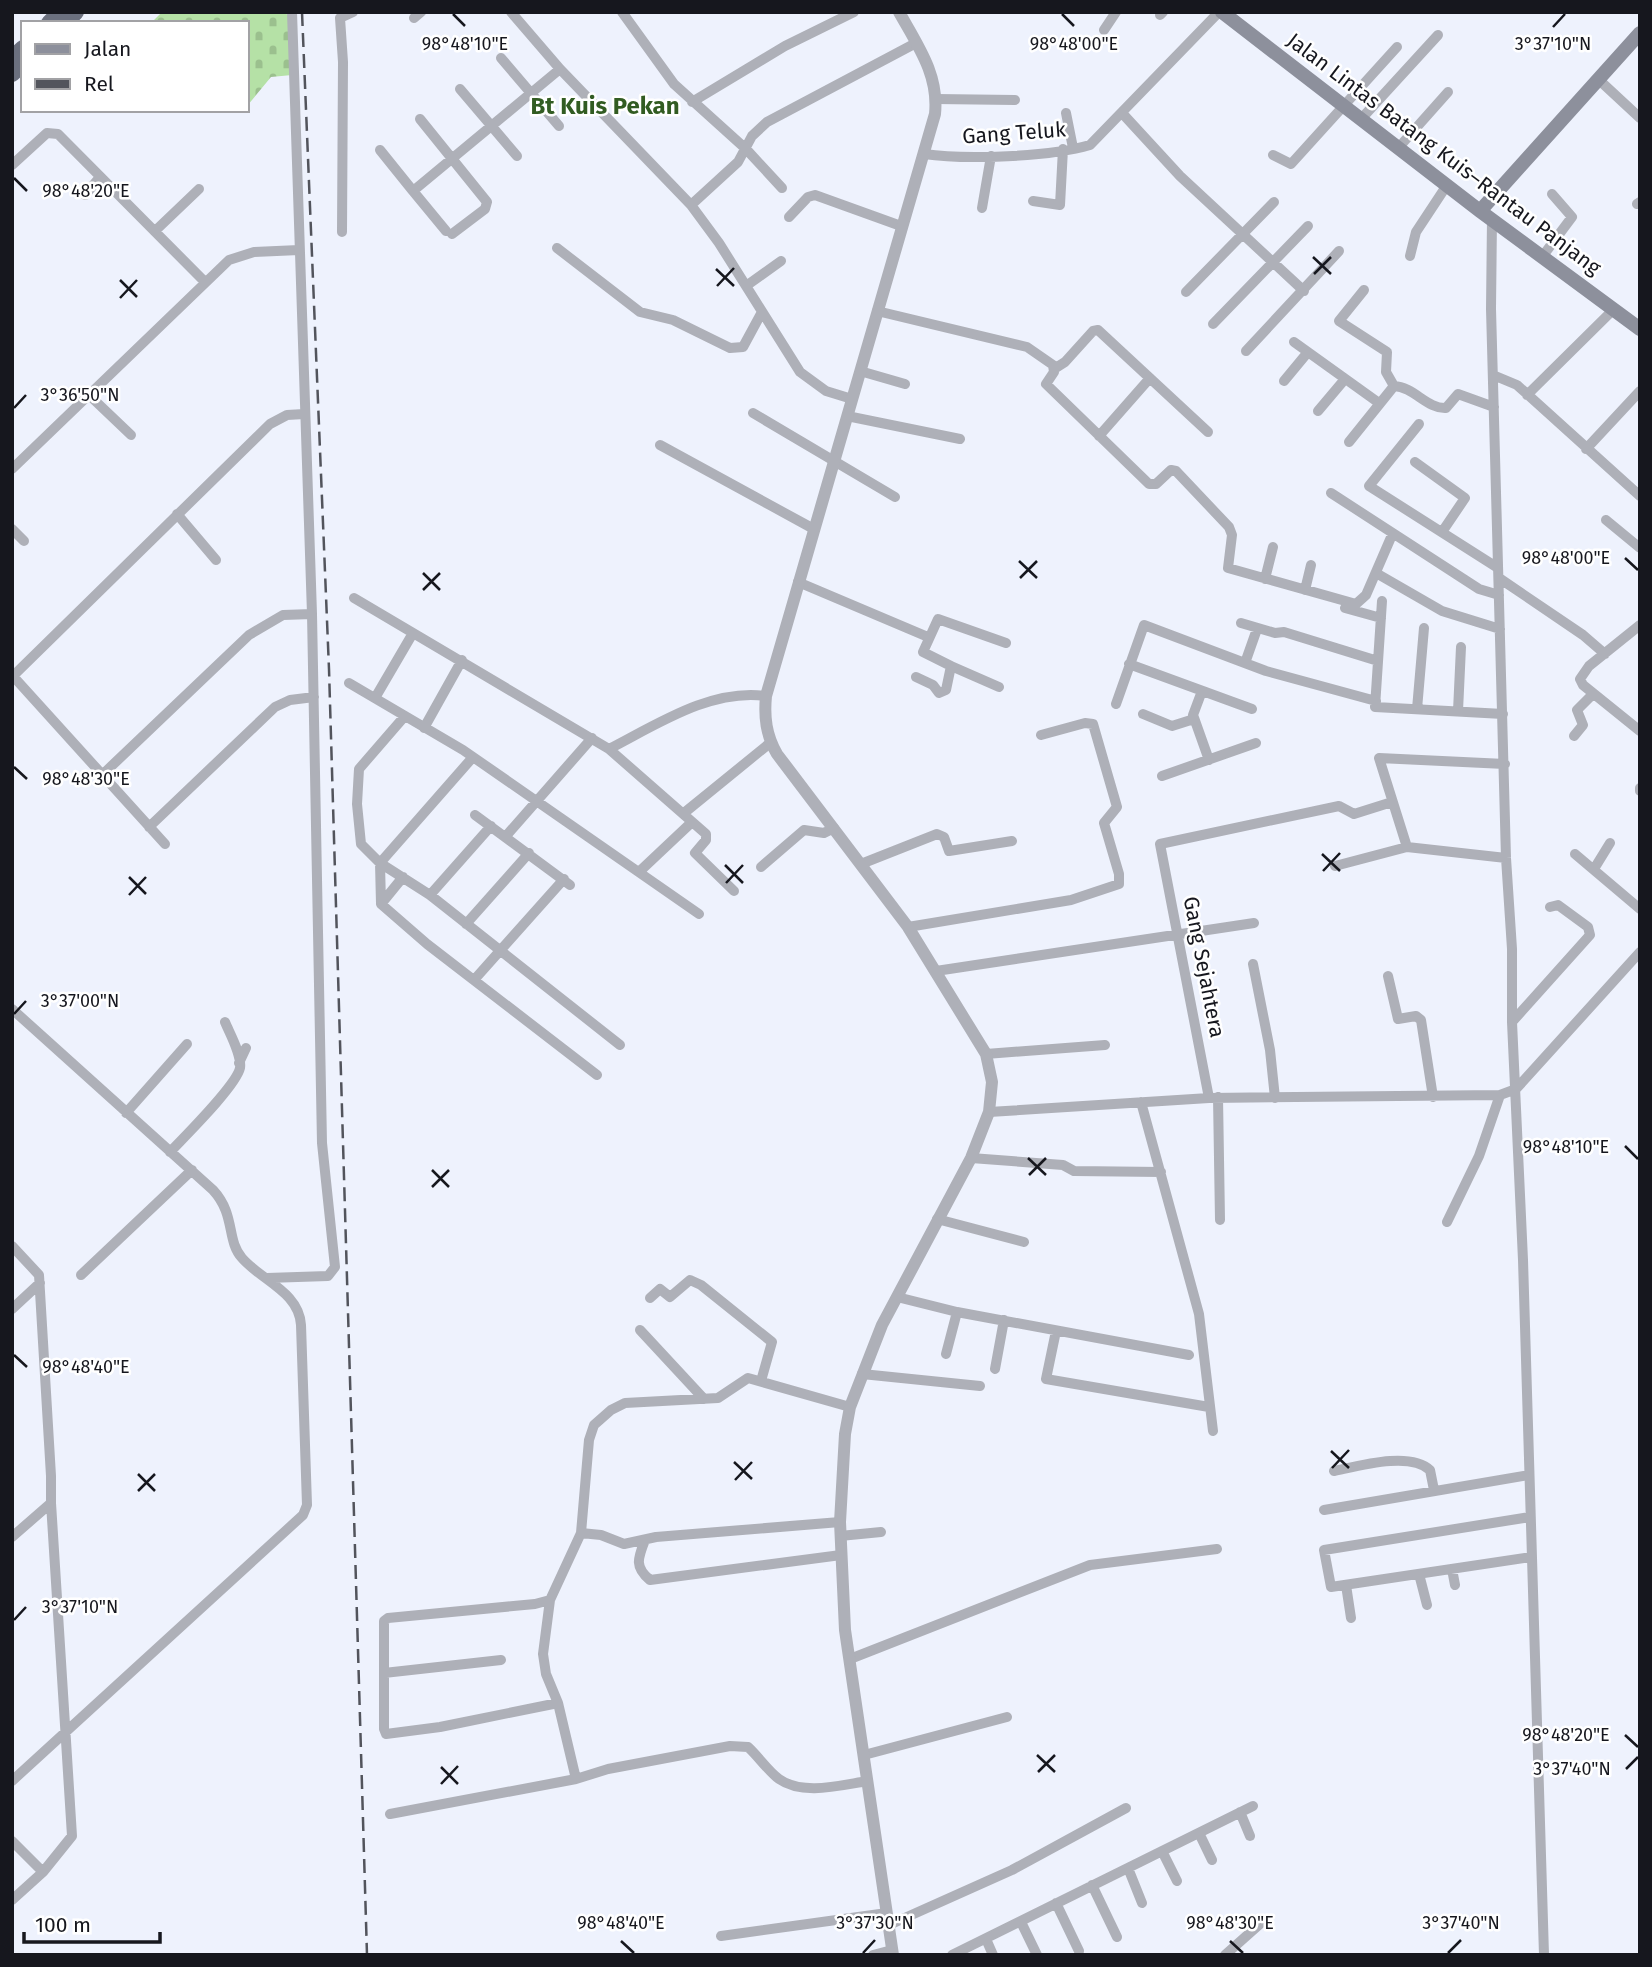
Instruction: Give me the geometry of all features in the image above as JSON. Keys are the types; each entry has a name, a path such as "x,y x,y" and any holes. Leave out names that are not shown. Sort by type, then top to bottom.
{"main road":[{"name":"Jalan Lintas Batang Kuis–Rantau Panjang","path":"1221,12 1640,329"},
{"path":"1486,215 1598,79 1640,33"}],"street":[{"path":"267,1279 328,1276 335,1269 322,1143 312,614 292,12"},
{"path":"342,232 343,62 340,18 353,12"},
{"path":"511,12 560,69 691,205 746,286 794,364 809,381 826,391 852,399"},
{"path":"622,12 668,77 746,149 782,188"},
{"path":"692,102 785,46 854,12"},
{"path":"1104,30 1116,12"},
{"name":"Gang Teluk","path":"924,154 951,158 991,156 1068,149 1093,143 1221,12"},
{"path":"873,1955 893,1952 850,1659 841,1555 842,1461 850,1407 868,1355 971,1158 989,1112 992,1082 986,1054 936,971 908,927 770,743 764,714 766,696 812,528 924,154 936,99 933,77 900,13"},
{"path":"1362,118 1438,35"},
{"path":"691,205 728,172 746,149 752,136 767,122 916,43"},
{"path":"1273,155 1291,164 1397,47"},
{"path":"501,58 559,126"},
{"path":"413,191 531,96 560,69"},
{"path":"1598,79 1640,118"},
{"path":"460,89 517,156"},
{"path":"1400,146 1448,92"},
{"path":"936,99 1015,100"},
{"path":"1034,201 1060,205 1068,149 1066,113"},
{"path":"1122,113 1180,176 1304,291"},
{"path":"380,150 449,233 487,205 486,198 420,119"},
{"path":"12,165 44,135 54,132 65,138 205,282"},
{"path":"982,208 991,156"},
{"path":"85,195 100,177"},
{"path":"1410,256 1416,232 1447,185"},
{"path":"155,231 199,189"},
{"path":"1542,257 1572,217 1552,194"},
{"path":"789,216 808,197 815,195 901,226"},
{"path":"1186,292 1274,202"},
{"path":"1486,215 1544,1955"},
{"path":"1213,324 1308,226"},
{"path":"557,248 640,312 673,320 730,348 743,346 762,312"},
{"path":"12,469 205,282 238,255 299,250"},
{"path":"1246,351 1339,251"},
{"path":"746,286 781,261"},
{"path":"1364,290 1339,321 1387,352 1386,372 1394,386"},
{"path":"1527,395 1614,309"},
{"path":"877,311 1027,347 1054,369"},
{"path":"1208,432 1098,330 1093,331 1065,362 1054,369 1046,384 1153,486 1171,470 1180,474 1232,530 1227,567 1356,604 1366,595 1392,535"},
{"path":"1294,342 1379,403"},
{"path":"1284,381 1308,352"},
{"path":"860,371 905,384"},
{"path":"1493,375 1507,379 1527,395 1640,496"},
{"path":"1100,436 1150,378"},
{"path":"1318,411 1345,379"},
{"path":"1394,386 1407,388 1437,408 1446,408 1458,394 1494,407"},
{"path":"1349,442 1394,386"},
{"path":"1586,449 1640,391"},
{"path":"89,395 131,435"},
{"path":"165,844 101,776 13,675 270,424 287,415 304,414"},
{"path":"753,414 895,497"},
{"path":"846,416 960,439"},
{"path":"1419,424 1369,486 1442,532 1605,654"},
{"path":"660,445 812,528"},
{"path":"1415,462 1465,498 1442,532"},
{"path":"1331,493 1479,589 1499,595"},
{"path":"177,514 216,560"},
{"path":"1606,520 1640,548"},
{"path":"12,529 24,541"},
{"path":"1265,579 1273,547"},
{"path":"1305,590 1311,565"},
{"path":"1376,573 1442,611 1500,629"},
{"path":"798,582 928,637"},
{"path":"1290,592 1381,618"},
{"path":"354,598 609,749 707,836 695,849 696,855 734,891"},
{"path":"1382,601 1375,707 1503,714"},
{"path":"101,776 249,635 283,615 312,614"},
{"path":"999,687 923,653 938,618 1006,643"},
{"path":"1241,624 1284,632 1378,661"},
{"path":"1116,704 1144,625 1245,663 1376,701"},
{"path":"1640,625 1589,666 1580,679 1593,694 1640,731"},
{"path":"1417,709 1423,628"},
{"path":"1245,663 1257,629"},
{"path":"375,698 413,633"},
{"path":"1458,711 1461,647"},
{"path":"424,727 462,660"},
{"path":"1129,664 1252,709"},
{"path":"916,677 942,693 946,690 951,666"},
{"path":"349,683 473,757 699,914"},
{"path":"1202,691 1194,719 1209,760"},
{"path":"609,749 668,719 731,694 766,696"},
{"path":"1574,736 1583,725 1577,710 1593,694"},
{"path":"149,827 275,707 285,701 314,697"},
{"path":"1143,714 1172,726 1194,719"},
{"path":"404,717 358,773 358,839 380,863 430,895 620,1045"},
{"path":"908,927 1071,900 1119,884 1119,874 1104,824 1117,807 1093,724 1085,723 1041,735"},
{"path":"506,835 592,738"},
{"path":"684,813 734,769 770,743"},
{"path":"1162,776 1256,743"},
{"path":"1407,847 1378,760 1382,756 1505,764"},
{"path":"473,757 380,863 381,904 597,1075"},
{"name":"Gang Sejahtera","path":"1220,1220 1214,1098 1160,844 1339,806 1354,814 1392,802"},
{"path":"474,980 567,882 475,815"},
{"path":"640,872 692,822"},
{"path":"430,895 491,826"},
{"path":"761,867 804,830 824,833 834,828"},
{"path":"861,864 937,834 944,837 949,851 1012,841"},
{"path":"1594,869 1609,843"},
{"path":"1335,866 1407,847 1506,858"},
{"path":"466,924 529,853"},
{"path":"1575,854 1640,909"},
{"path":"381,904 403,877"},
{"path":"1512,1022 1590,934 1588,927 1558,905 1550,907"},
{"path":"936,971 1254,923"},
{"path":"989,1112 1214,1098 1500,1095 1516,1089 1640,952"},
{"path":"1253,964 1270,1050 1275,1098"},
{"path":"1388,976 1398,1019 1416,1016 1421,1020 1433,1097"},
{"path":"12,1009 222,1200 230,1215 235,1246 242,1258 300,1311 306,1511 12,1781"},
{"path":"170,1152 230,1086 240,1069 240,1060 225,1022"},
{"path":"126,1113 187,1044"},
{"path":"986,1054 1105,1045"},
{"path":"170,1152 223,1091 246,1048"},
{"path":"1447,1222 1479,1156 1500,1095"},
{"path":"1141,1102 1199,1314 1213,1430"},
{"path":"971,1158 1063,1165 1074,1171 1161,1172"},
{"path":"81,1275 192,1170"},
{"path":"937,1219 1024,1242"},
{"path":"12,1246 37,1270 40,1283 72,1836 43,1872 12,1900"},
{"path":"650,1298 660,1289 671,1296 690,1280 701,1285 772,1342 761,1381"},
{"path":"12,1309 40,1283"},
{"path":"897,1297 957,1312 1189,1355"},
{"path":"946,1354 957,1312"},
{"path":"995,1369 1004,1320"},
{"path":"640,1330 704,1399"},
{"path":"1056,1331 1046,1379 1209,1408"},
{"path":"862,1374 980,1386"},
{"path":"576,1779 558,1703 546,1674 543,1654 550,1600 581,1533 589,1440 594,1425 611,1410 625,1403 704,1399 727,1393 746,1379 850,1407"},
{"path":"1334,1471 1378,1462 1416,1462 1430,1470 1434,1490"},
{"path":"1324,1510 1529,1475"},
{"path":"12,1537 51,1503"},
{"path":"1530,1517 1324,1550 1331,1587 1531,1557"},
{"path":"581,1533 601,1535 624,1544 840,1522"},
{"path":"841,1536 881,1532"},
{"path":"645,1540 637,1563 639,1571 650,1580 841,1555"},
{"path":"850,1659 1090,1565 1217,1549"},
{"path":"1452,1569 1455,1585"},
{"path":"1419,1574 1427,1605"},
{"path":"1346,1585 1351,1618"},
{"path":"550,1600 535,1604 388,1618 383,1624 384,1729 389,1735 558,1703"},
{"path":"384,1673 501,1660"},
{"path":"864,1755 1007,1717"},
{"path":"390,1814 739,1745 748,1746 774,1774 790,1784 820,1788 868,1781"},
{"path":"952,1955 1253,1806"},
{"path":"721,1936 888,1919 1012,1870 1126,1808"},
{"path":"1240,1812 1250,1836"},
{"path":"1199,1833 1212,1860"},
{"path":"12,1841 43,1872"},
{"path":"1162,1850 1177,1881"},
{"path":"1128,1868 1142,1903"},
{"path":"1092,1885 1117,1937"},
{"path":"1056,1903 1079,1951"},
{"path":"1021,1922 1037,1955"},
{"path":"1225,1955 1261,1923"},
{"path":"986,1939 993,1955"}],"green space":[{"path":"162,12 284,12 289,16 292,75 271,77 248,105 248,21 153,21"}],"railway":[{"path":"302,12 329,669 367,1955"}],"district":[{"name":"Bt Kuis Pekan","path":"605,106"}]}
